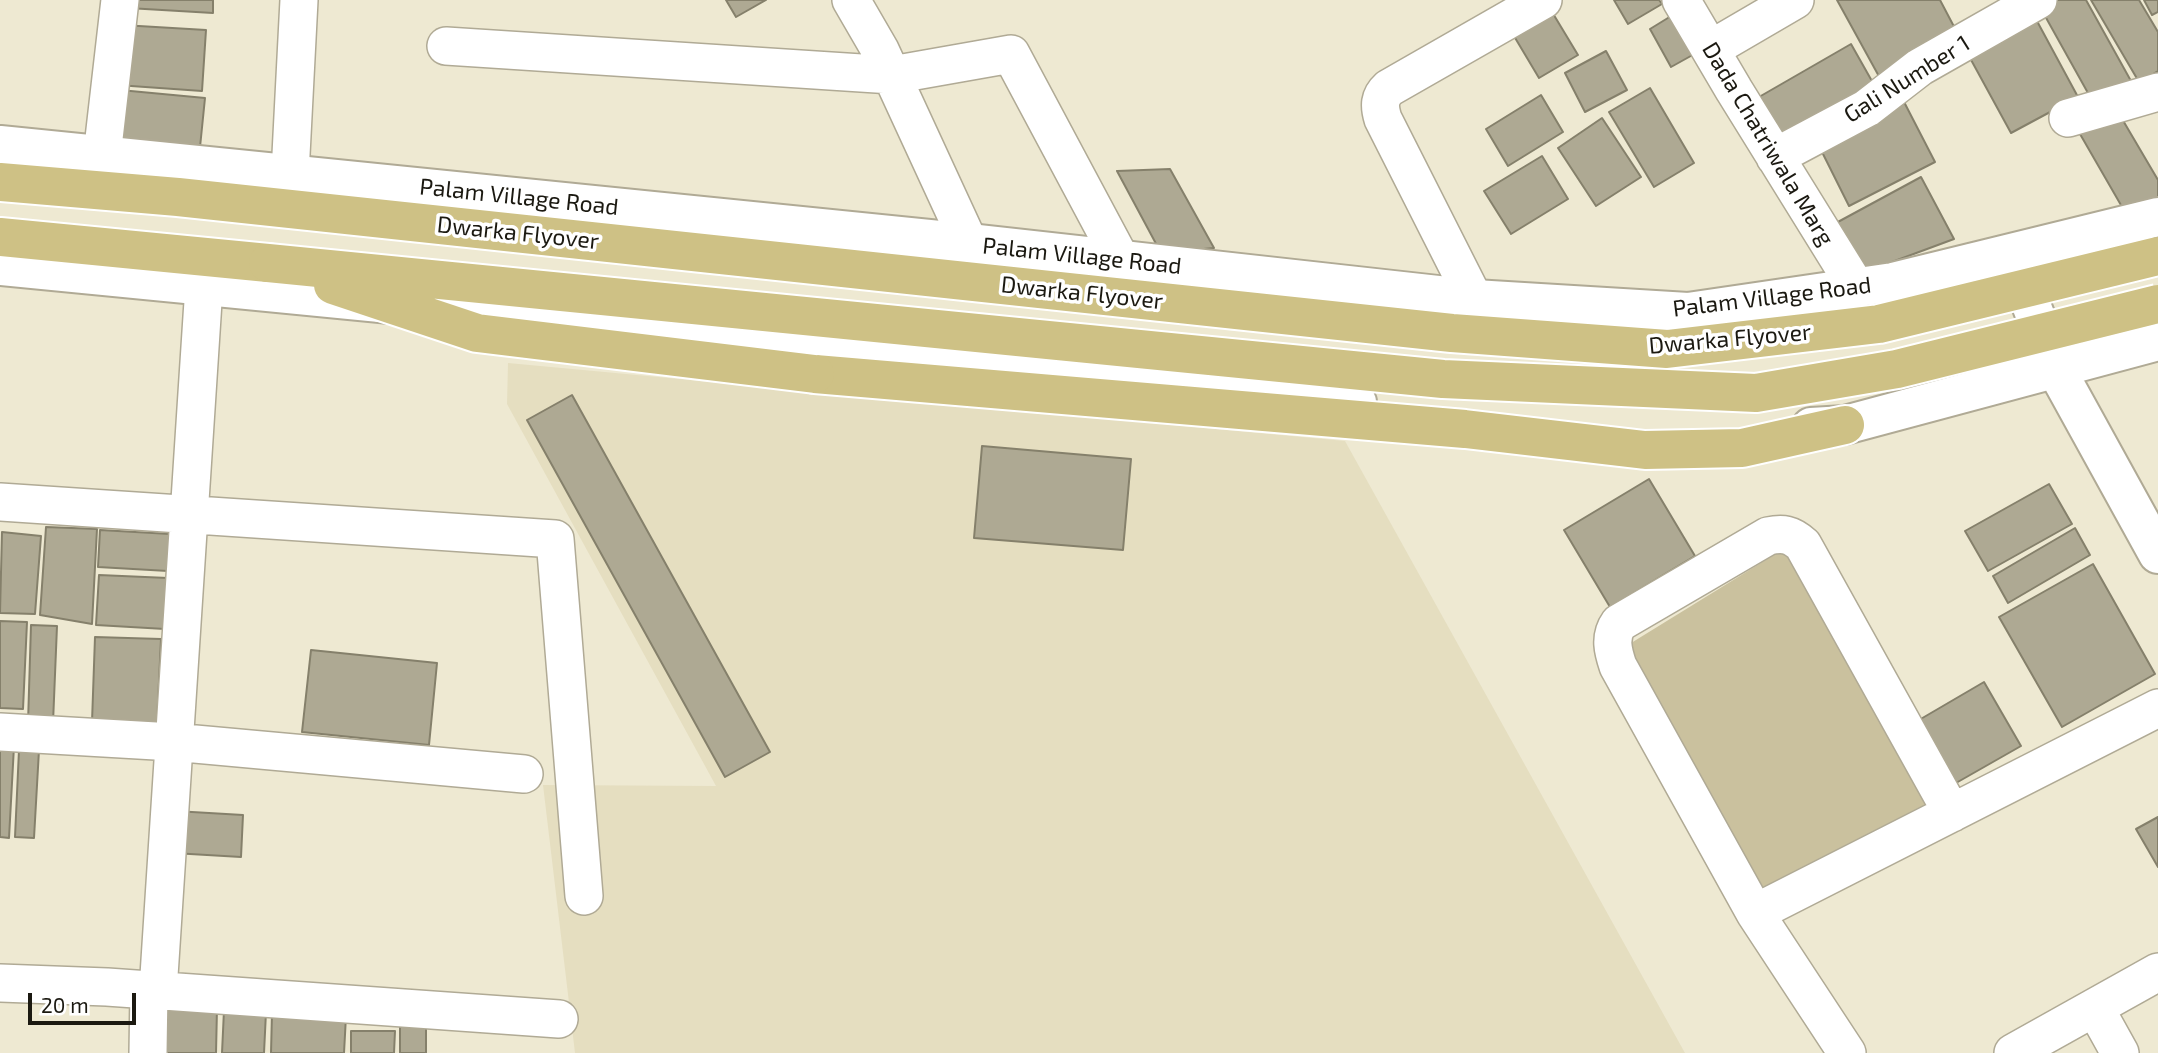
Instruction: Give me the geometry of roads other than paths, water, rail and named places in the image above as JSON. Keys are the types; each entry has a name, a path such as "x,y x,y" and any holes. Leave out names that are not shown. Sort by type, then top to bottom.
{"main road":[{"name":"Dwarka Flyover","path":"0,182 206,200 1452,333 1667,349 1879,324 2158,256"},
{"name":"Dwarka Flyover","path":"0,237 1443,379 1756,393 1898,369 2158,304"},
{"path":"268,263 477,333 815,374 1465,429 1645,450 1742,448 1845,425"}],"street":[{"path":"102,156 120,0"},
{"path":"290,174 299,0"},
{"path":"851,0 880,50 969,243"},
{"path":"1474,299 1383,119 1380,102 1383,94 1390,88 1543,0"},
{"name":"Dada Chatriwala Marg","path":"1681,0 1856,287"},
{"path":"1711,50 1795,0"},
{"name":"Gali Number 1","path":"1775,157 1867,108 1920,67 2038,0"},
{"path":"446,46 892,75 1011,54 1121,260"},
{"path":"2068,118 2158,92"},
{"name":"Palam Village Road","path":"0,145 969,243 1474,299 1688,312 1893,282 2158,217"},
{"path":"2011,253 2056,369 2148,514 2158,554"},
{"path":"0,266 513,316 804,339 1646,434 1845,425 2158,341"},
{"path":"148,1053 173,742 204,286"},
{"path":"0,502 555,539 584,896"},
{"path":"1847,1053 1755,914 1618,666 1612,642 1613,631 1619,623 1768,536 1782,533 1794,536 1803,545 1952,813"},
{"path":"1755,914 2158,708"},
{"path":"0,732 173,742 524,774"},
{"path":"2013,1053 2158,972"},
{"path":"0,983 154,991 559,1020"},
{"path":"2095,1007 2120,1053"}]}
